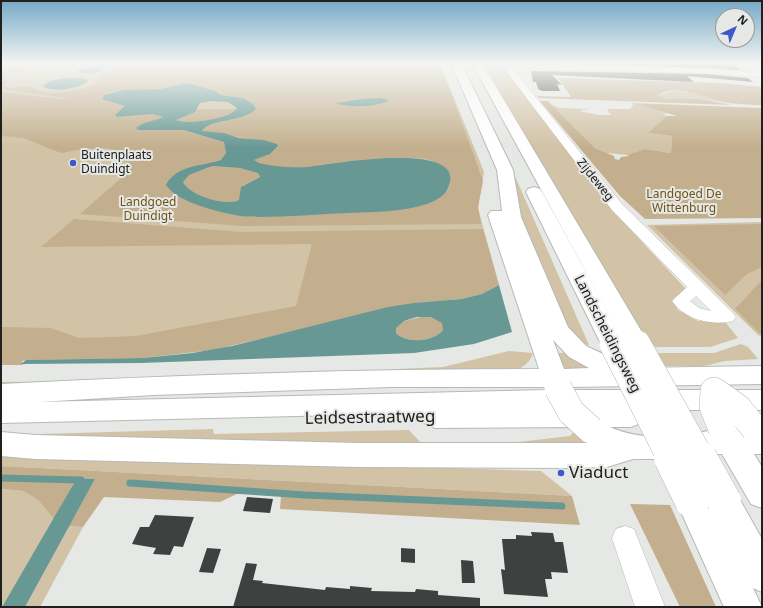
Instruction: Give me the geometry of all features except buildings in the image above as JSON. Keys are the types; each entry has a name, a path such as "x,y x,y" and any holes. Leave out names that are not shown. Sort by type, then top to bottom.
{"main road":[{"path":"471,91 508,179 509,205 512,217 557,328 564,340 574,350 589,359 631,377"},
{"name":"Landscheidingsweg","path":"475,91 625,344"},
{"name":"Landscheidingsweg","path":"494,91 708,501 762,574"},
{"path":"500,159 501,170 495,204 497,213 563,402 570,411 591,430 607,438 620,451"},
{"path":"1,444 35,447 303,454 620,451 691,447 712,442 737,413 762,375"},
{"path":"1,394 154,386 383,378 504,378 556,383 665,376 737,413 757,486"},
{"path":"737,413 762,400"},
{"name":"Leidsestraatweg","path":"1,413 517,416 737,413"},
{"name":"Leidsestraatweg","path":"1,428 218,414"},
{"path":"691,447 724,462 757,486"},
{"name":"Landscheidingsweg","path":"708,501 743,607"}],"street":[{"name":"Zijdeweg","path":"527,91 617,207 697,287 680,301 687,309 704,317 719,317 724,315"},
{"path":"625,538 650,607"}],"green space":[{"name":"Landgoed Duindigt","path":"1,91 451,91 484,172 478,208 499,285 482,294 143,358 26,360 22,361 23,365 1,365"},
{"path":"18,91 56,93 68,91 117,91 108,93 108,101 125,106 117,117 152,114 164,117 137,127 142,130 184,130 224,142 226,153 221,160 191,167 173,175 201,206 238,216 258,217 401,210 419,206 441,196 447,191 450,185 448,171 435,162 426,159 409,158 309,167 266,165 254,160 270,154 278,147 271,142 202,131 210,126 249,115 243,98 221,95 216,91 450,91 483,181 478,207 481,224 244,226 80,214 126,174 124,158 114,150 107,148 83,149 61,153 23,138 1,136 1,92 62,99 66,98"},
{"path":"499,91 522,91 590,181 643,243 686,289 673,299 678,310 698,321 726,323 738,338 710,347 651,347"},
{"path":"567,91 669,91 658,95 666,99 700,99 731,105 539,98 537,96 571,97"},
{"path":"672,91 690,92 741,105 700,99 666,99 658,95"},
{"path":"683,91 762,91 762,105 729,102"},
{"name":"Landgoed De Wittenburg","path":"540,101 548,101 595,148 614,156 615,159 619,160 621,157 629,156 627,155 645,149 671,153 672,136 648,133 666,116 677,116 632,103 762,108 762,218 645,219 620,196"},
{"path":"632,103 666,113 664,115 666,116 648,133 672,136 671,153 645,149 627,155 607,153 595,148 552,105 560,108 589,109 579,111 599,115 611,115 607,109 630,109 633,106"},
{"path":"196,109 237,109 225,116 207,120 189,122 176,120 195,112"},
{"path":"212,166 247,169 258,173 260,177 243,185 239,200 233,202 217,201 200,195 192,191 183,182 189,175"},
{"path":"511,174 514,174 589,345 581,344 572,340 520,222"},
{"path":"74,219 241,232 483,229 499,285 482,294 461,299 414,303 213,350 143,358 26,360 22,361 23,365 1,365 1,327 51,328 79,338 136,336 296,306 312,244 41,247"},
{"path":"762,222 762,336 758,335 647,225"},
{"path":"762,224 762,267 747,274 725,295 654,226"},
{"path":"762,280 762,334 759,333 735,309"},
{"path":"421,317 431,317 440,320 444,325 443,330 433,337 420,340 407,339 396,333 396,327 404,321"},
{"path":"741,344 748,347 758,359 725,361 704,366 663,366 655,353 714,353"},
{"path":"509,351 533,353 532,357 527,363 512,372 1,390 1,382 121,381 443,367"},
{"path":"556,353 570,353 605,369 565,372"},
{"path":"577,428 591,442 510,443 570,436"},
{"path":"213,429 214,434 409,430 420,442 311,444 37,442 41,434"},
{"path":"1,453 541,471 572,496 1,466"},
{"path":"1,466 572,496 580,525 280,509 281,496 239,493 220,502 104,497 83,527 69,526 95,479 77,478 54,519 38,500 23,491 1,489"},
{"path":"1,489 23,491 38,500 54,519 2,607"},
{"path":"630,504 670,505 716,607 680,607"},
{"path":"69,526 83,527 40,607 25,607"}],"water":[{"path":"119,91 216,91 221,95 243,98 253,104 256,109 243,116 212,124 202,131 224,133 239,138 264,140 277,144 278,146 270,154 254,160 259,163 289,167 307,167 340,162 393,158 419,159 438,163 449,173 448,188 445,193 434,201 406,209 281,217 240,216 221,212 189,202 180,197 166,185 170,178 183,170 221,160 226,153 224,142 184,130 139,130 136,128 142,124 164,117 152,114 117,117 115,115 125,106 102,99 104,95","holes":["211,101 228,102 237,108 233,112 218,118 189,122 176,120 195,112 200,103","212,166 240,168 258,173 260,177 241,187 239,200 233,202 217,201 200,195 192,191 183,182 189,175"]},
{"path":"363,99 387,99 388,101 376,105 362,106 348,106 336,103"},
{"path":"499,285 512,332 474,344 414,353 141,363 21,364 26,360 143,358 192,353 232,346 388,307 461,299 482,294","holes":["417,317 431,317 442,323 443,330 433,337 413,340 401,337 396,333 396,328 404,321"]},
{"path":"77,478 95,479 25,607 2,607"}],"waterway":[{"path":"1,478 81,480"},
{"path":"130,483 305,495 562,506"}],"place":[{"name":"Buitenplaats Duindigt","path":"73,163"},
{"name":"Viaduct","path":"561,473"}]}
